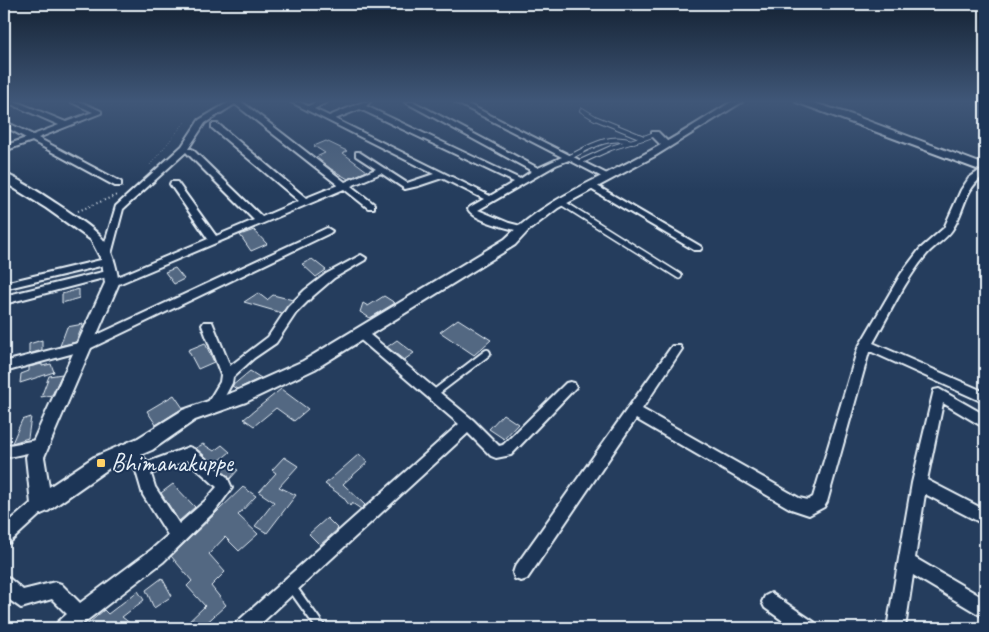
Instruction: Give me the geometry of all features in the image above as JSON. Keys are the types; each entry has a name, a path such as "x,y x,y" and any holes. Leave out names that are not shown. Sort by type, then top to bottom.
{"street":[{"path":"20,131 118,184"},
{"path":"4,149 50,131"},
{"path":"41,504 36,458 85,346 110,268 119,208 185,148 196,131"},
{"path":"222,131 305,202"},
{"path":"273,131 371,206"},
{"path":"354,131 490,199"},
{"path":"414,131 520,182"},
{"path":"463,131 538,172"},
{"path":"518,131 609,176"},
{"path":"4,536 41,504 101,463 145,444 189,414 240,396 309,365 510,242 522,229 546,210 689,131"},
{"path":"886,131 985,170"},
{"path":"655,134 666,145"},
{"path":"189,151 261,221"},
{"path":"359,154 405,186 410,186 436,175 443,175"},
{"path":"522,229 506,226 475,213 473,209 552,163 570,157"},
{"path":"4,300 110,268 214,240 381,170"},
{"path":"634,411 776,493 809,508 819,502 864,348 905,276 924,251 948,229 965,190 972,180 985,170"},
{"path":"4,177 50,205 96,238 110,268"},
{"path":"174,184 214,240"},
{"path":"592,186 697,248"},
{"path":"4,367 85,346 327,231"},
{"path":"227,375 250,355 272,340 292,310 308,293 330,276 361,258"},
{"path":"4,286 110,268"},
{"path":"208,325 227,375 226,383 212,406"},
{"path":"360,333 468,424 496,452 502,453 570,387"},
{"path":"864,348 873,347 985,398"},
{"path":"521,573 676,349"},
{"path":"896,628 919,483 938,394 985,422"},
{"path":"243,628 468,424"},
{"path":"4,452 41,445"},
{"path":"129,451 142,468 148,490 178,536"},
{"path":"64,628 79,614 157,556 214,502 224,486 189,453 148,468 142,468"},
{"path":"919,483 985,518"},
{"path":"906,562 985,609"},
{"path":"4,586 21,599 55,590 79,614"},
{"path":"771,602 808,628"}],"lane":[{"path":"628,131 644,138"},
{"path":"580,162 655,134"},
{"path":"570,157 609,138 623,138 632,142"},
{"path":"561,202 679,276"},
{"path":"432,395 487,352"},
{"path":"290,584 321,628"}],"path":[{"path":"146,172 178,131"},
{"path":"64,216 121,193"}],"building":[{"path":"326,141 347,151 343,153 367,171 348,179 331,169 316,157 325,153 314,146"},
{"path":"254,230 267,244 251,251 240,235"},
{"path":"312,259 326,270 316,277 302,264"},
{"path":"175,268 184,279 174,284 165,272"},
{"path":"79,289 79,298 62,303 62,294"},
{"path":"258,293 267,300 273,295 293,300 282,313 244,302"},
{"path":"384,296 395,303 370,318 360,312 363,303 368,306"},
{"path":"458,319 491,340 474,355 440,332"},
{"path":"83,324 76,342 60,346 67,327"},
{"path":"42,340 42,350 29,354 29,344"},
{"path":"397,340 414,353 404,360 387,347"},
{"path":"205,343 214,362 198,369 188,350"},
{"path":"42,364 42,366 51,364 54,372 20,383 21,374 29,371 29,367"},
{"path":"250,371 261,378 237,389 232,386"},
{"path":"62,374 52,395 41,397 49,376"},
{"path":"281,389 308,409 294,421 276,408 254,426 244,419"},
{"path":"174,395 183,408 156,425 147,411"},
{"path":"503,414 518,424 504,439 489,429"},
{"path":"31,417 28,438 12,443 22,420"},
{"path":"203,444 214,451 222,445 230,452 219,461 238,470 230,479 196,448"},
{"path":"359,454 368,462 343,484 365,505 361,509 352,503 350,506 343,497 325,484"},
{"path":"284,457 298,466 279,487 296,495 267,533 255,526 274,502 259,492 276,473 272,470"},
{"path":"173,484 195,507 179,521 161,493"},
{"path":"243,487 256,496 238,515 258,534 239,551 225,537 209,554 225,572 211,586 226,605 201,628 182,628 205,606 187,586 192,581 171,556"},
{"path":"327,518 338,529 320,545 309,534"},
{"path":"162,578 172,596 154,608 146,590"},
{"path":"138,591 144,600 122,617 136,628 83,628 104,610 108,614"}],"place":[{"name":"Bhimanakuppe","path":"101,463"}]}
